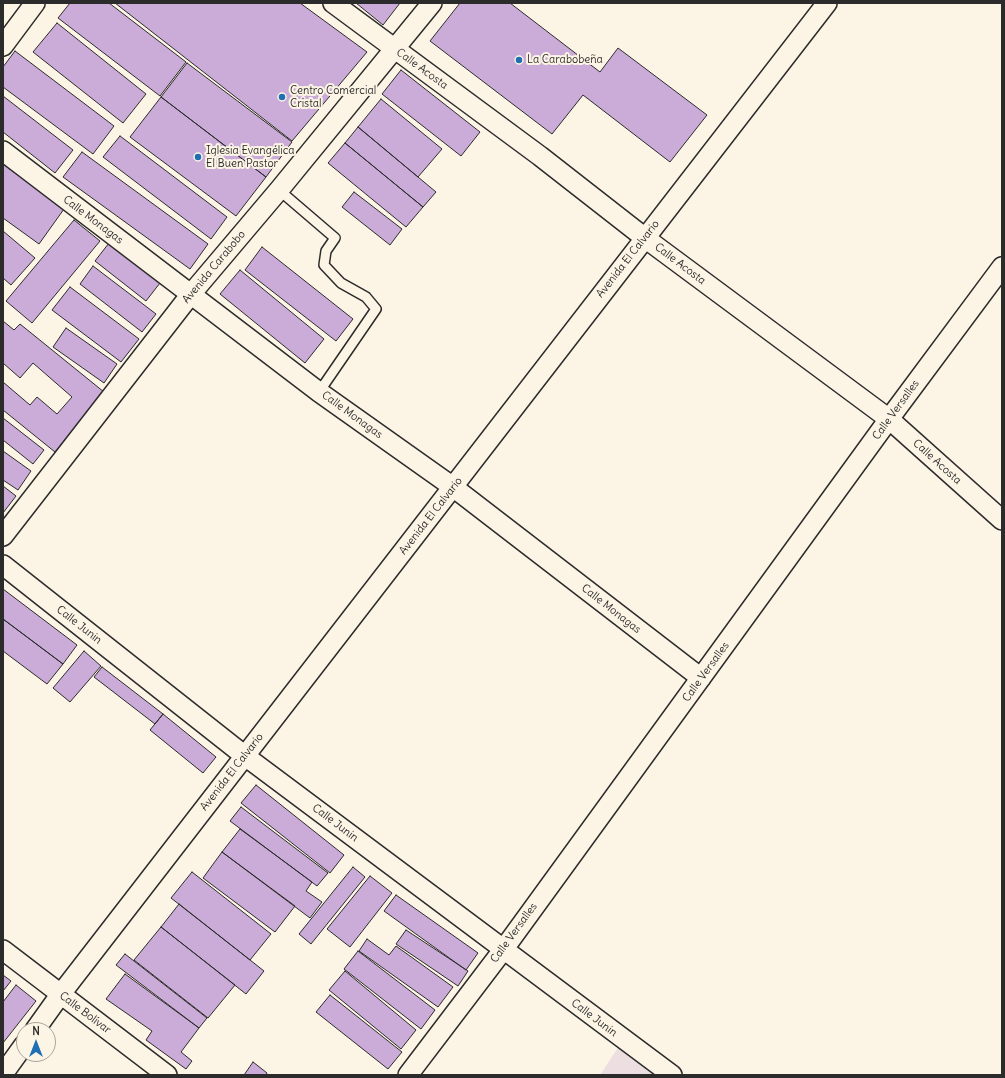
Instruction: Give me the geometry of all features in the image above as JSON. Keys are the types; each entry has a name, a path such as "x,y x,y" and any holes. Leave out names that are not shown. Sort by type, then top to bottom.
{"street":[{"path":"3,46 35,3"},
{"name":"Calle Acosta","path":"332,3 540,156 645,238 889,419 1002,520"},
{"name":"Avenida Carabobo","path":"3,536 191,294 279,190 432,3"},
{"name":"Avenida El Calvario","path":"41,1022 60,995 827,3"},
{"name":"Calle Monagas","path":"3,151 319,392 453,487 701,678"},
{"name":"Calle Versalles","path":"408,1075 503,950 889,419 1002,267"},
{"name":"Calle Junin","path":"3,565 245,756 672,1075"},
{"name":"Calle Bolívar","path":"3,950 60,995 167,1075"},
{"path":"3,1074 16,1056"}],"lane":[{"path":"279,190 335,238 326,251 324,265 341,283 366,297 376,309 319,392"}],"shaded area":[{"path":"623,1040 672,1075 600,1075"}],"building":[{"path":"70,3 109,3 186,62 160,96 58,18"},
{"name":"Centro Comercial Cristal","path":"115,3 300,3 367,52 292,141"},
{"path":"356,3 400,3 383,25"},
{"path":"460,3 510,3 600,72 618,48 707,115 670,162 583,95 552,134 430,41"},
{"path":"57,23 146,94 123,123 33,52"},
{"path":"15,51 114,126 93,154 3,87 3,67"},
{"path":"187,63 292,142 266,177 161,97"},
{"path":"401,70 480,132 461,156 382,94"},
{"path":"3,96 73,150 55,173 3,132"},
{"name":"Iglesia Evangélica El Buen Pastor","path":"161,97 266,177 236,216 130,137"},
{"path":"381,99 442,149 418,177 358,127"},
{"path":"358,127 436,192 423,207 345,143"},
{"path":"120,136 227,217 211,239 103,157"},
{"path":"345,143 423,207 406,227 328,163"},
{"path":"82,152 208,244 190,269 63,177"},
{"path":"3,164 64,209 39,244 3,218"},
{"path":"354,192 402,229 390,245 342,207"},
{"path":"74,220 100,241 32,323 6,301"},
{"path":"3,231 35,258 11,285 3,278"},
{"path":"109,243 160,283 146,301 95,261"},
{"path":"262,247 353,319 336,341 245,270"},
{"path":"93,266 156,314 142,332 80,284"},
{"path":"240,270 324,339 305,363 220,294"},
{"path":"70,287 139,339 121,362 52,310"},
{"path":"3,321 14,330 20,324 104,392 55,452 3,410 3,382 30,405 37,397 57,414 72,397 33,363 20,378 3,363"},
{"path":"66,328 117,364 104,383 53,347"},
{"path":"3,418 44,450 33,464 3,440"},
{"path":"3,451 31,471 18,490 3,480"},
{"path":"3,486 16,496 3,513"},
{"path":"3,589 77,645 63,664 3,619"},
{"path":"3,619 63,664 47,684 3,651"},
{"path":"84,651 101,666 70,702 53,688"},
{"path":"102,667 163,714 155,724 94,677"},
{"path":"163,714 216,757 203,773 150,730"},
{"path":"256,785 344,855 330,873 241,803"},
{"path":"241,807 328,873 317,886 230,821"},
{"path":"240,829 312,882 306,891 322,902 310,918 222,852"},
{"path":"222,852 295,906 275,932 203,878"},
{"path":"353,867 365,877 311,944 299,934"},
{"path":"192,872 271,934 250,960 171,898"},
{"path":"370,876 392,893 350,947 327,929"},
{"path":"396,895 478,953 466,970 384,911"},
{"path":"179,904 264,971 246,994 161,927"},
{"path":"161,927 235,985 208,1018 134,960"},
{"path":"406,930 468,971 458,986 396,944"},
{"path":"367,939 389,955 396,946 453,987 438,1007 359,951"},
{"path":"358,951 435,1010 421,1029 344,969"},
{"path":"125,954 207,1018 199,1028 116,965"},
{"path":"345,971 416,1030 401,1049 329,990"},
{"path":"125,974 199,1028 181,1052 192,1061 186,1069 146,1040 152,1031 106,999"},
{"path":"3,975 11,981 3,991"},
{"path":"16,985 36,1001 20,1022 16,1022 16,1026 3,1043 3,1002"},
{"path":"330,995 402,1052 388,1069 316,1012"},
{"path":"253,1062 267,1073 266,1075 244,1075"}],"place":[{"name":"La Carabobeña","path":"519,60"},
{"name":"Centro Comercial Cristal","path":"282,97"},
{"name":"Iglesia Evangélica El Buen Pastor","path":"198,157"}]}
